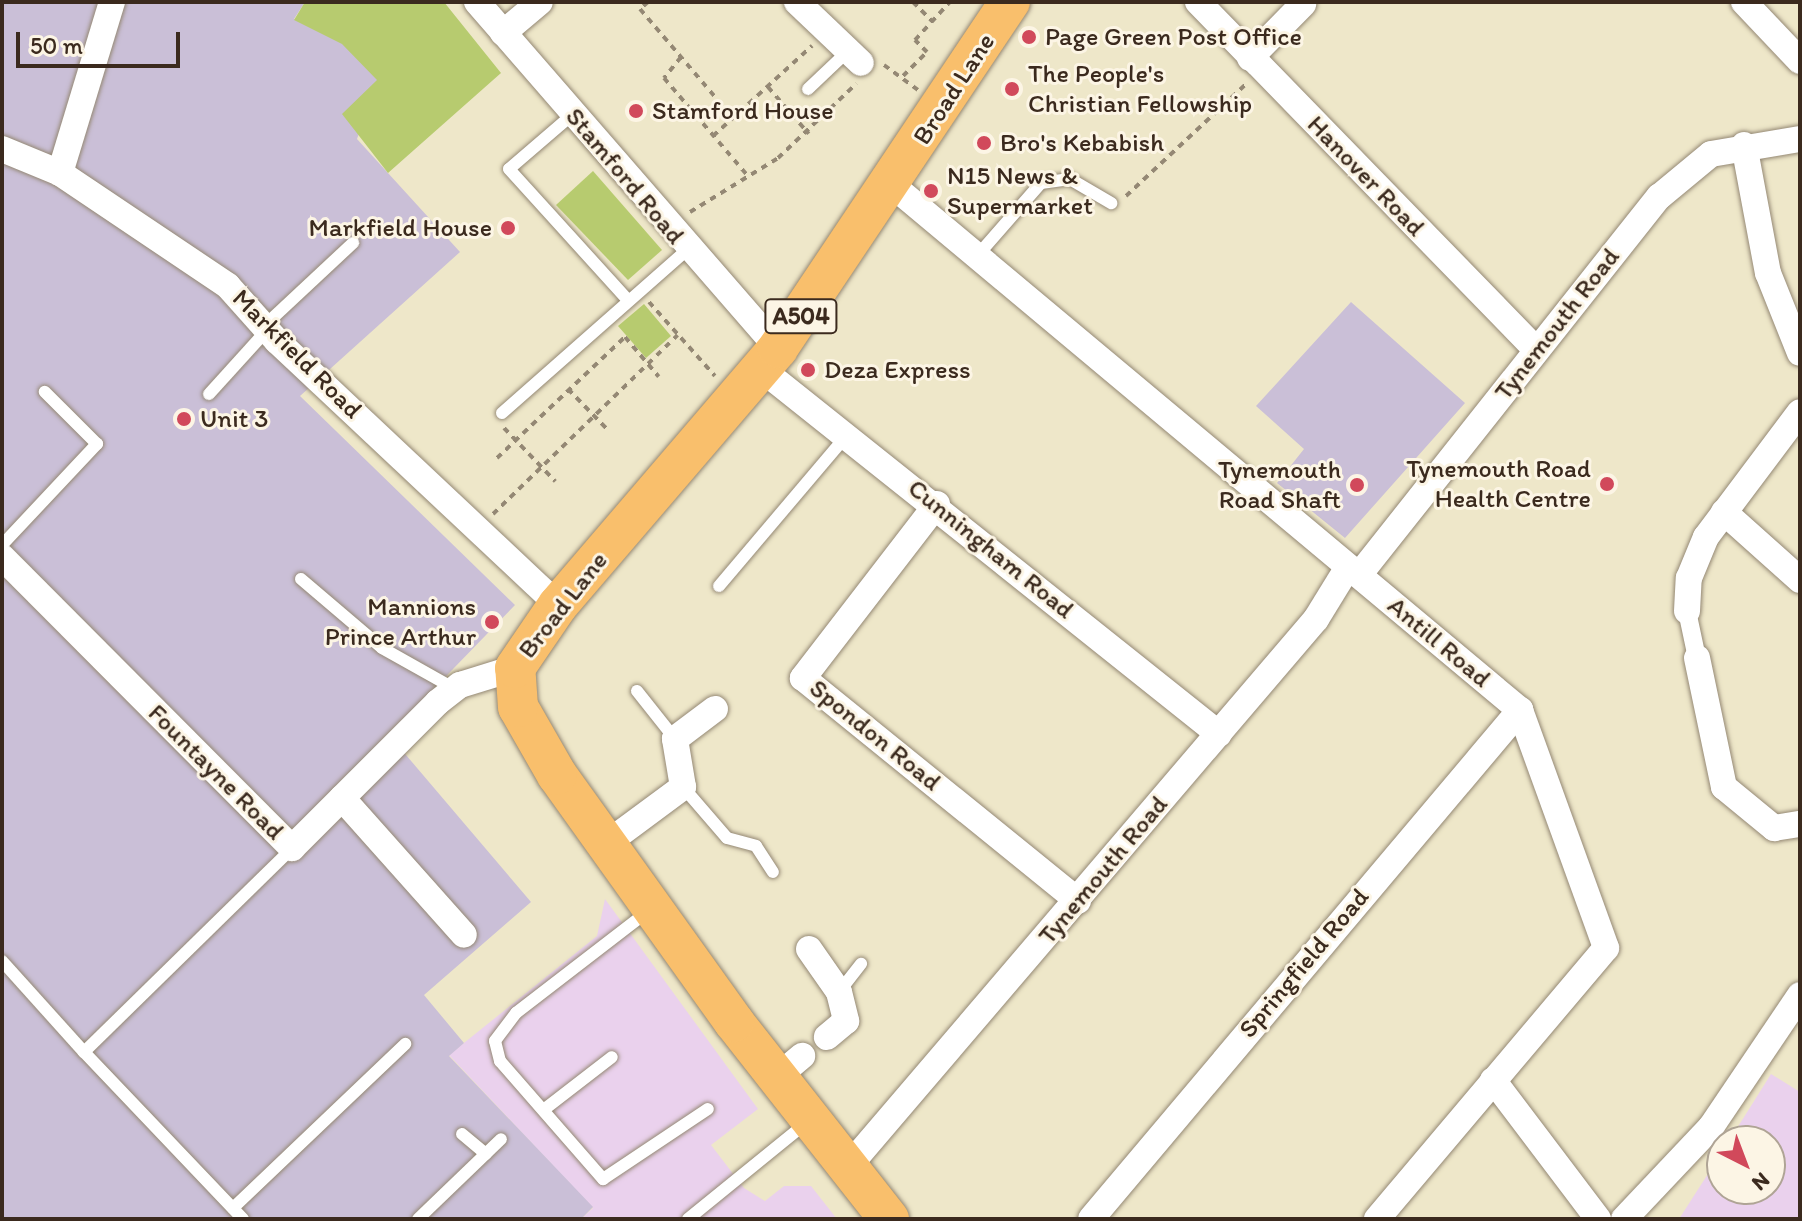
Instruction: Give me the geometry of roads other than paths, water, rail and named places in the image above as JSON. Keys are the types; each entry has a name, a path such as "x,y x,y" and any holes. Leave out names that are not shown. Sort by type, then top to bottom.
{"main road":[{"name":"Broad Lane","path":"889,1219 810,1120 789,1067 652,908 606,844 525,724 515,668 558,605 769,358 892,185 1010,2"}],"street":[{"path":"60,173 112,2"},
{"name":"Stamford Road","path":"477,2 688,249 769,358"},
{"path":"503,33 540,2"},
{"path":"797,2 855,57"},
{"name":"Hanover Road","path":"1198,2 1535,349"},
{"path":"1744,2 1800,61"},
{"path":"1256,64 1303,4"},
{"name":"Tynemouth Road","path":"848,1167 1219,734 1659,197 1711,154 1744,145 1800,139"},
{"path":"1744,145 1768,273 1800,353"},
{"name":"Markfield Road","path":"2,149 60,173 228,286 266,328 558,605"},
{"name":"Antill Road","path":"892,185 941,231 1520,710"},
{"name":"Cunningham Road","path":"769,358 847,435 937,504 1219,734"},
{"path":"1798,831 1774,828 1724,787 1687,611 1695,558 1724,512 1800,412"},
{"name":"Spondon Road","path":"937,504 803,678 1078,901"},
{"path":"1724,512 1800,580"},
{"name":"Fountayne Road","path":"2,557 292,848 455,689 515,668"},
{"path":"606,844 683,787 675,739 715,709"},
{"path":"1377,1219 1606,948 1520,710"},
{"name":"Springfield Road","path":"1091,1219 1520,710"},
{"path":"342,798 464,935"},
{"path":"809,949 839,992 846,1021 827,1037"},
{"path":"1628,1217 1711,1127 1800,995"},
{"path":"1493,1080 1598,1219"}],"lane":[{"path":"808,89 855,57"},
{"path":"573,114 509,169 627,299"},
{"path":"975,258 1041,183 1070,179 1111,203"},
{"path":"209,394 266,328 353,243"},
{"path":"502,413 627,299 688,249"},
{"path":"2,545 97,444 45,392"},
{"path":"719,586 847,435"},
{"path":"301,579 382,648 455,689"},
{"path":"637,691 675,739"},
{"path":"683,787 727,838 756,846 773,872"},
{"path":"84,1052 292,848"},
{"path":"652,908 501,1029 500,1061 546,1108 603,1179 708,1109"},
{"path":"2,961 243,1219"},
{"path":"839,992 861,964"},
{"path":"233,1208 405,1044"},
{"path":"546,1108 612,1057"},
{"path":"688,1219 810,1120"},
{"path":"462,1134 486,1154"},
{"path":"418,1219 501,1139"}],"place":[{"name":"Page Green Post Office","path":"1029,37"},
{"name":"The People's Christian Fellowship","path":"1012,89"},
{"name":"Stamford House","path":"636,111"},
{"name":"Bro's Kebabish","path":"984,143"},
{"name":"N15 News & Supermarket","path":"931,191"},
{"name":"Markfield House","path":"508,228"},
{"name":"Deza Express","path":"808,370"},
{"name":"Unit 3","path":"184,419"},
{"name":"Tynemouth Road Health Centre","path":"1607,484"},
{"name":"Tynemouth Road Shaft","path":"1357,485"},
{"name":"Mannions Prince Arthur","path":"492,622"}]}
